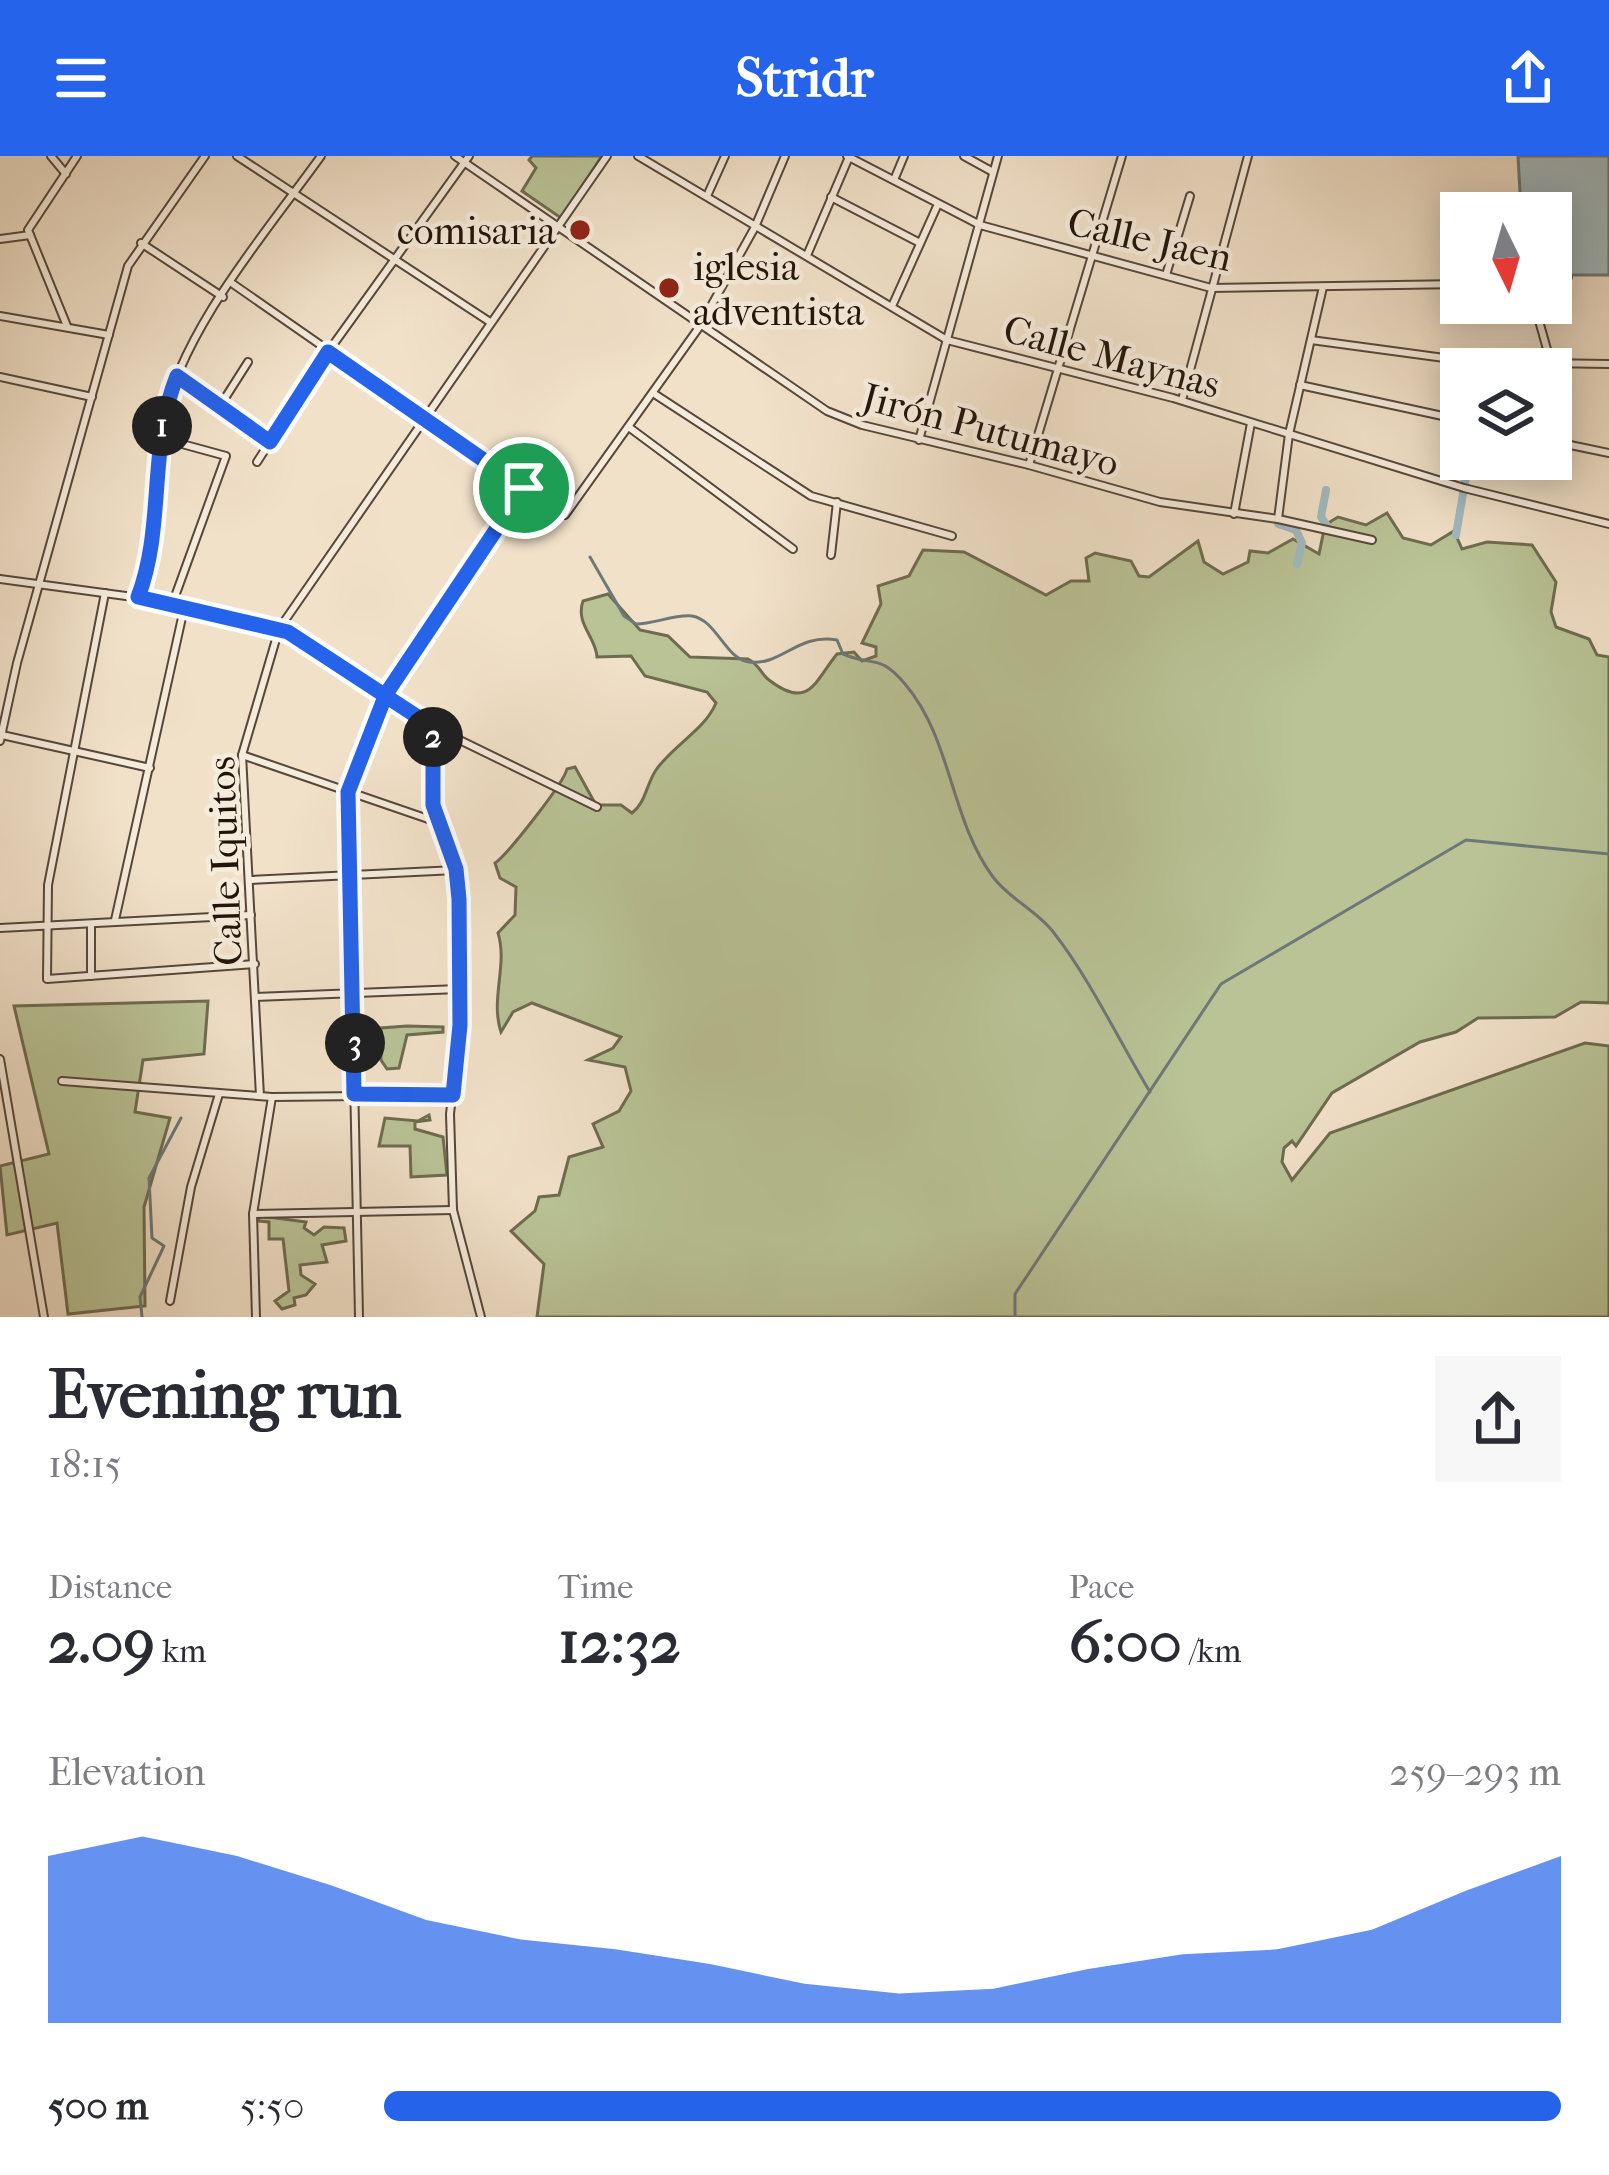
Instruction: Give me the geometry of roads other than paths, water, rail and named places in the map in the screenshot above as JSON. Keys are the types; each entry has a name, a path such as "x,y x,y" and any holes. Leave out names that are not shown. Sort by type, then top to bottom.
{"street":[{"path":"51,156 66,174"},
{"path":"68,326 28,226 77,156"},
{"path":"150,768 0,737 128,266 205,156"},
{"path":"237,156 296,190 490,322"},
{"path":"138,597 148,572 160,438 177,376 223,297 321,156"},
{"name":"Jirón Putumayo","path":"455,156 466,159 826,411 1160,502 1278,519 1372,540"},
{"name":"Calle Iquitos","path":"260,1096 242,755 280,629 608,156"},
{"name":"Calle Maynas","path":"638,156 755,227 808,253 947,340 1182,400 1464,488 1609,524"},
{"path":"233,284 565,515 656,395 700,326 755,227 785,156"},
{"path":"808,253 848,156"},
{"name":"Calle Jaen","path":"848,156 980,225 1211,288 1440,284"},
{"path":"893,181 904,156"},
{"path":"964,156 994,172"},
{"path":"919,440 998,156"},
{"path":"1028,465 1122,156"},
{"path":"1182,400 1248,156"},
{"path":"706,197 724,157"},
{"path":"257,462 328,352 466,159"},
{"path":"1166,275 1190,196"},
{"path":"832,197 920,243"},
{"path":"892,306 938,203"},
{"path":"0,239 30,236"},
{"path":"141,243 223,297"},
{"path":"1278,519 1289,434 1323,287"},
{"path":"0,316 110,335"},
{"path":"1311,340 1440,354"},
{"path":"220,406 248,362"},
{"path":"1572,366 1607,363"},
{"path":"177,376 270,442"},
{"path":"0,377 92,397"},
{"path":"1300,385 1440,415"},
{"path":"656,395 747,459 811,496 952,536"},
{"path":"1234,514 1252,422"},
{"path":"630,428 793,549"},
{"path":"160,438 226,456 172,602"},
{"path":"1572,445 1609,453"},
{"path":"359,1317 348,792 386,694 524,488"},
{"path":"831,555 837,502"},
{"path":"0,579 185,604 280,629 433,727 597,807"},
{"path":"104,593 71,752 45,929 47,979 255,964"},
{"path":"116,920 124,864 185,604"},
{"path":"433,727 437,822 456,869 459,989 453,1210 481,1317"},
{"path":"242,755 437,822"},
{"path":"248,880 456,869"},
{"path":"0,928 91,927 116,920 251,915"},
{"path":"91,927 91,976"},
{"path":"255,997 459,989"},
{"path":"0,1059 44,1317"},
{"path":"62,1081 272,1097 453,1095"},
{"path":"170,1301 191,1187 219,1094"},
{"path":"256,1317 253,1214 272,1097"},
{"path":"253,1214 453,1210"}],"water":[{"path":"1518,156 1609,156 1609,275 1572,275 1572,192 1520,192"}],"waterway":[{"path":"1456,535 1465,480"},
{"path":"1326,490 1321,517 1326,524"},
{"path":"1278,519 1278,524 1296,530 1302,543 1297,564"},
{"path":"590,557 624,616 636,624 679,616 701,619 733,654 749,662 771,659 811,641 837,640 843,654 882,664 896,674 933,729 979,854 1000,885 1047,925 1067,951 1150,1092"},
{"path":"1015,1317 1015,1294 1221,984 1466,840 1609,854"},
{"path":"142,1317 140,1297 164,1246 152,1238 149,1178 181,1118"}],"place":[{"name":"comisaria","path":"580,230"},
{"name":"iglesia adventista","path":"669,288"}]}
